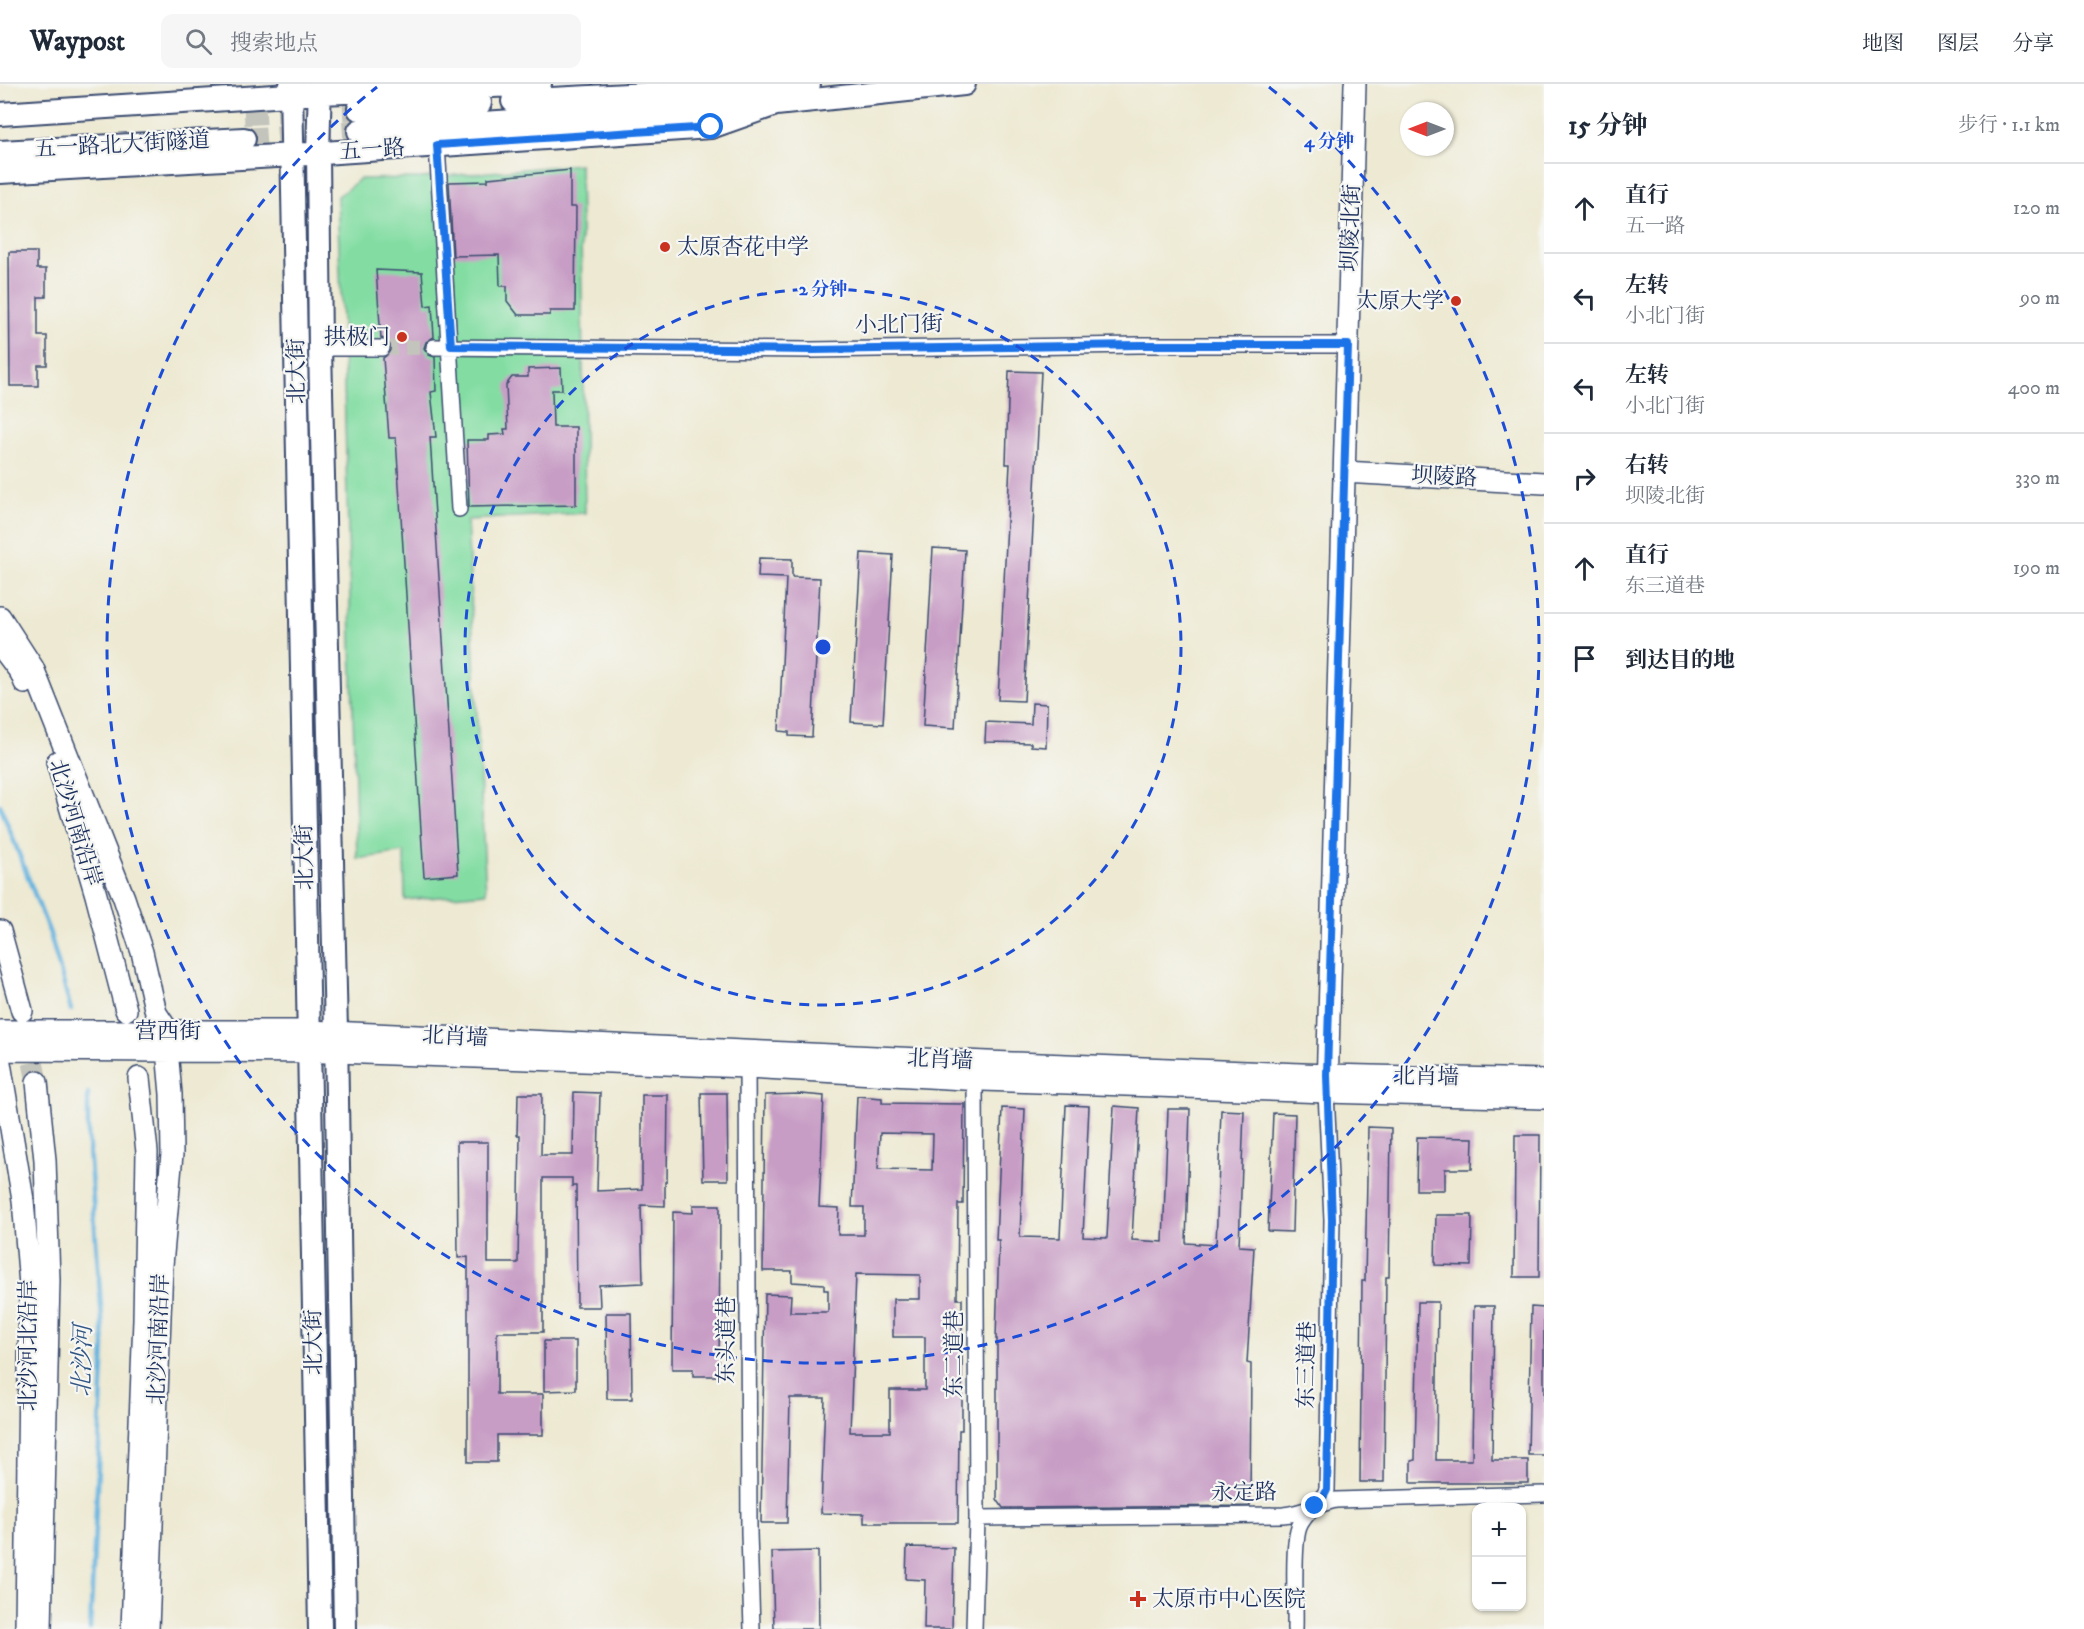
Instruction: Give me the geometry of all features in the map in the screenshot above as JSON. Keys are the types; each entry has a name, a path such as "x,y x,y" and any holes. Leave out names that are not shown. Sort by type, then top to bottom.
{"main road":[{"path":"0,114 291,90 540,84"},
{"name":"五一路","path":"754,84 779,96"},
{"name":"五一路","path":"0,172 711,127 808,84"},
{"name":"五一路","path":"359,120 964,84"},
{"path":"320,89 318,153 320,348 336,1042 345,1629"},
{"name":"北大街","path":"291,90 320,1629"},
{"name":"五一路北大街隧道","path":"0,129 244,114"},
{"name":"五一路北大街隧道","path":"0,152 244,139"}],"street":[{"name":"坝陵北街","path":"1327,1084 1355,84"},
{"path":"437,145 451,346 459,509"},
{"name":"小北门街","path":"435,347 812,350 1116,345 1348,345"},
{"path":"320,348 382,348"},
{"name":"坝陵路","path":"1344,472 1544,483"},
{"path":"0,617 33,668 124,898 142,952 156,1013 167,1040"},
{"name":"北沙河南沿岸","path":"0,645 21,673 55,755 96,895 126,1010"},
{"path":"0,931 22,1011"},
{"name":"营西街","path":"0,1031 39,1040 336,1042"},
{"name":"营西街","path":"0,1050 39,1040"},
{"name":"北沙河南沿岸","path":"148,1629 162,1265 172,1154 167,1040"},
{"name":"北肖墙","path":"336,1042 1327,1084 1544,1080"},
{"path":"747,1059 979,1079 1327,1084 1544,1098"},
{"name":"东头道巷","path":"747,1059 749,1521 752,1629"},
{"name":"北沙河北沿岸","path":"0,1063 23,1200 30,1286 26,1629"},
{"name":"北沙河南沿岸","path":"132,1629 144,1320 147,1152 139,1078"},
{"name":"东二道巷","path":"979,1079 982,1629"},
{"name":"北沙河北沿岸","path":"37,1082 45,1160 49,1280 41,1629"},
{"name":"东三道巷","path":"1295,1629 1296,1535 1306,1515 1323,1498 1327,1490 1332,1220 1327,1084"},
{"name":"永定路","path":"981,1518 1283,1515 1295,1514 1336,1500 1544,1494"},
{"name":"东二道巷","path":"974,1629 981,1518"},
{"path":"139,1629 133,1599 151,1527"}],"green space":[{"path":"580,164 585,513 467,520 486,893 405,900 404,852 357,859 337,197 360,179 422,178"}],"building":[{"path":"570,170 570,207 576,207 575,311 550,311 550,315 518,315 507,301 507,286 500,286 499,255 453,256 449,182 488,181 488,178"},
{"path":"9,252 37,252 37,269 46,269 46,297 38,297 38,336 47,336 47,365 38,365 38,386 10,386"},
{"path":"376,270 422,272 425,306 432,305 434,337 426,342 424,348 429,355 435,357 436,391 431,392 436,437 430,437 458,874 424,877 396,438 389,438 383,358 390,353 392,347 387,340 381,338"},
{"path":"561,368 562,390 552,390 553,427 576,427 576,505 469,507 467,440 489,440 489,435 505,434 504,429 508,429 506,385 512,377 528,377 528,369"},
{"path":"1009,371 1041,372 1024,701 998,700 1010,464 1006,464"},
{"path":"933,548 965,550 955,728 923,726"},
{"path":"861,553 893,555 883,724 851,722"},
{"path":"759,558 792,559 792,577 820,578 812,737 789,736 789,732 779,731 786,578 758,577"},
{"path":"1032,703 1047,704 1046,747 1031,746 1031,743 985,742 986,722 1031,724"},
{"path":"574,1092 600,1093 597,1191 642,1189 642,1095 668,1095 665,1206 641,1205 643,1283 599,1285 600,1307 577,1307 576,1186 572,1186 572,1178 543,1178 543,1332 497,1332 497,1394 543,1394 543,1435 497,1435 497,1462 468,1462 468,1257 458,1258 457,1142 488,1142 488,1263 518,1263 520,1135 517,1135 518,1094 542,1094 541,1155 573,1155"},
{"path":"701,1093 727,1093 728,1180 703,1180"},
{"path":"765,1095 824,1096 819,1207 839,1208 838,1235 864,1235 864,1207 852,1207 857,1096 882,1098 882,1103 964,1104 963,1204 958,1204 957,1299 962,1299 962,1430 959,1430 958,1523 864,1523 864,1514 821,1513 825,1398 790,1398 787,1523 761,1523 765,1294 791,1295 790,1312 828,1312 828,1290 824,1290 824,1284 792,1282 792,1271 763,1271","holes":["880,1133 933,1134 932,1170 878,1169","856,1274 920,1275 920,1299 893,1299 893,1337 925,1337 925,1390 890,1390 890,1432 850,1432"]},
{"path":"1066,1105 1089,1106 1083,1237 1107,1238 1114,1106 1139,1108 1132,1240 1163,1242 1168,1109 1190,1109 1186,1243 1216,1245 1221,1110 1244,1111 1239,1246 1254,1247 1247,1363 1251,1364 1250,1506 1003,1508 997,1499 996,1339 999,1240 996,1240 1002,1108 1025,1109 1020,1237 1060,1238"},
{"path":"1273,1113 1295,1114 1292,1232 1268,1231"},
{"path":"1368,1127 1391,1128 1389,1277 1386,1277 1384,1482 1360,1482 1362,1281 1365,1281"},
{"path":"1515,1135 1540,1135 1539,1277 1514,1277"},
{"path":"1417,1137 1473,1138 1472,1169 1445,1169 1445,1190 1416,1190"},
{"path":"693,1205 720,1205 719,1376 693,1376 693,1369 672,1369 673,1212 693,1213"},
{"path":"1436,1215 1472,1215 1471,1266 1435,1265"},
{"path":"1418,1302 1438,1302 1436,1460 1472,1460 1474,1306 1494,1306 1492,1460 1528,1460 1528,1483 1411,1483 1411,1461 1415,1460"},
{"path":"1531,1307 1544,1308 1544,1455 1528,1455"},
{"path":"606,1313 631,1313 632,1399 607,1399"},
{"path":"544,1341 576,1341 576,1390 544,1391"},
{"path":"907,1547 954,1548 952,1629 924,1629 925,1580 906,1579"},
{"path":"818,1551 819,1629 774,1629 772,1552"}],"waterway":[{"name":"北沙河","path":"0,805 50,934 71,1010"},
{"name":"北沙河","path":"88,1094 88,1136 104,1345 90,1629"}],"tunnel":[{"path":"244,114 359,109"},
{"path":"244,139 359,131"},
{"path":"382,348 434,347"},
{"path":"27,1032 37,1082"}],"place":[{"name":"太原杏花中学","path":"665,247"},
{"name":"太原大学","path":"1456,301"},
{"name":"拱极门","path":"402,337"},
{"name":"太原市中心医院","path":"1138,1599"}],"route":[{"path":"711,127 437,145 451,346 812,350 993,346 1348,345 1326,1092 1332,1220 1327,1490 1315,1506"}]}
